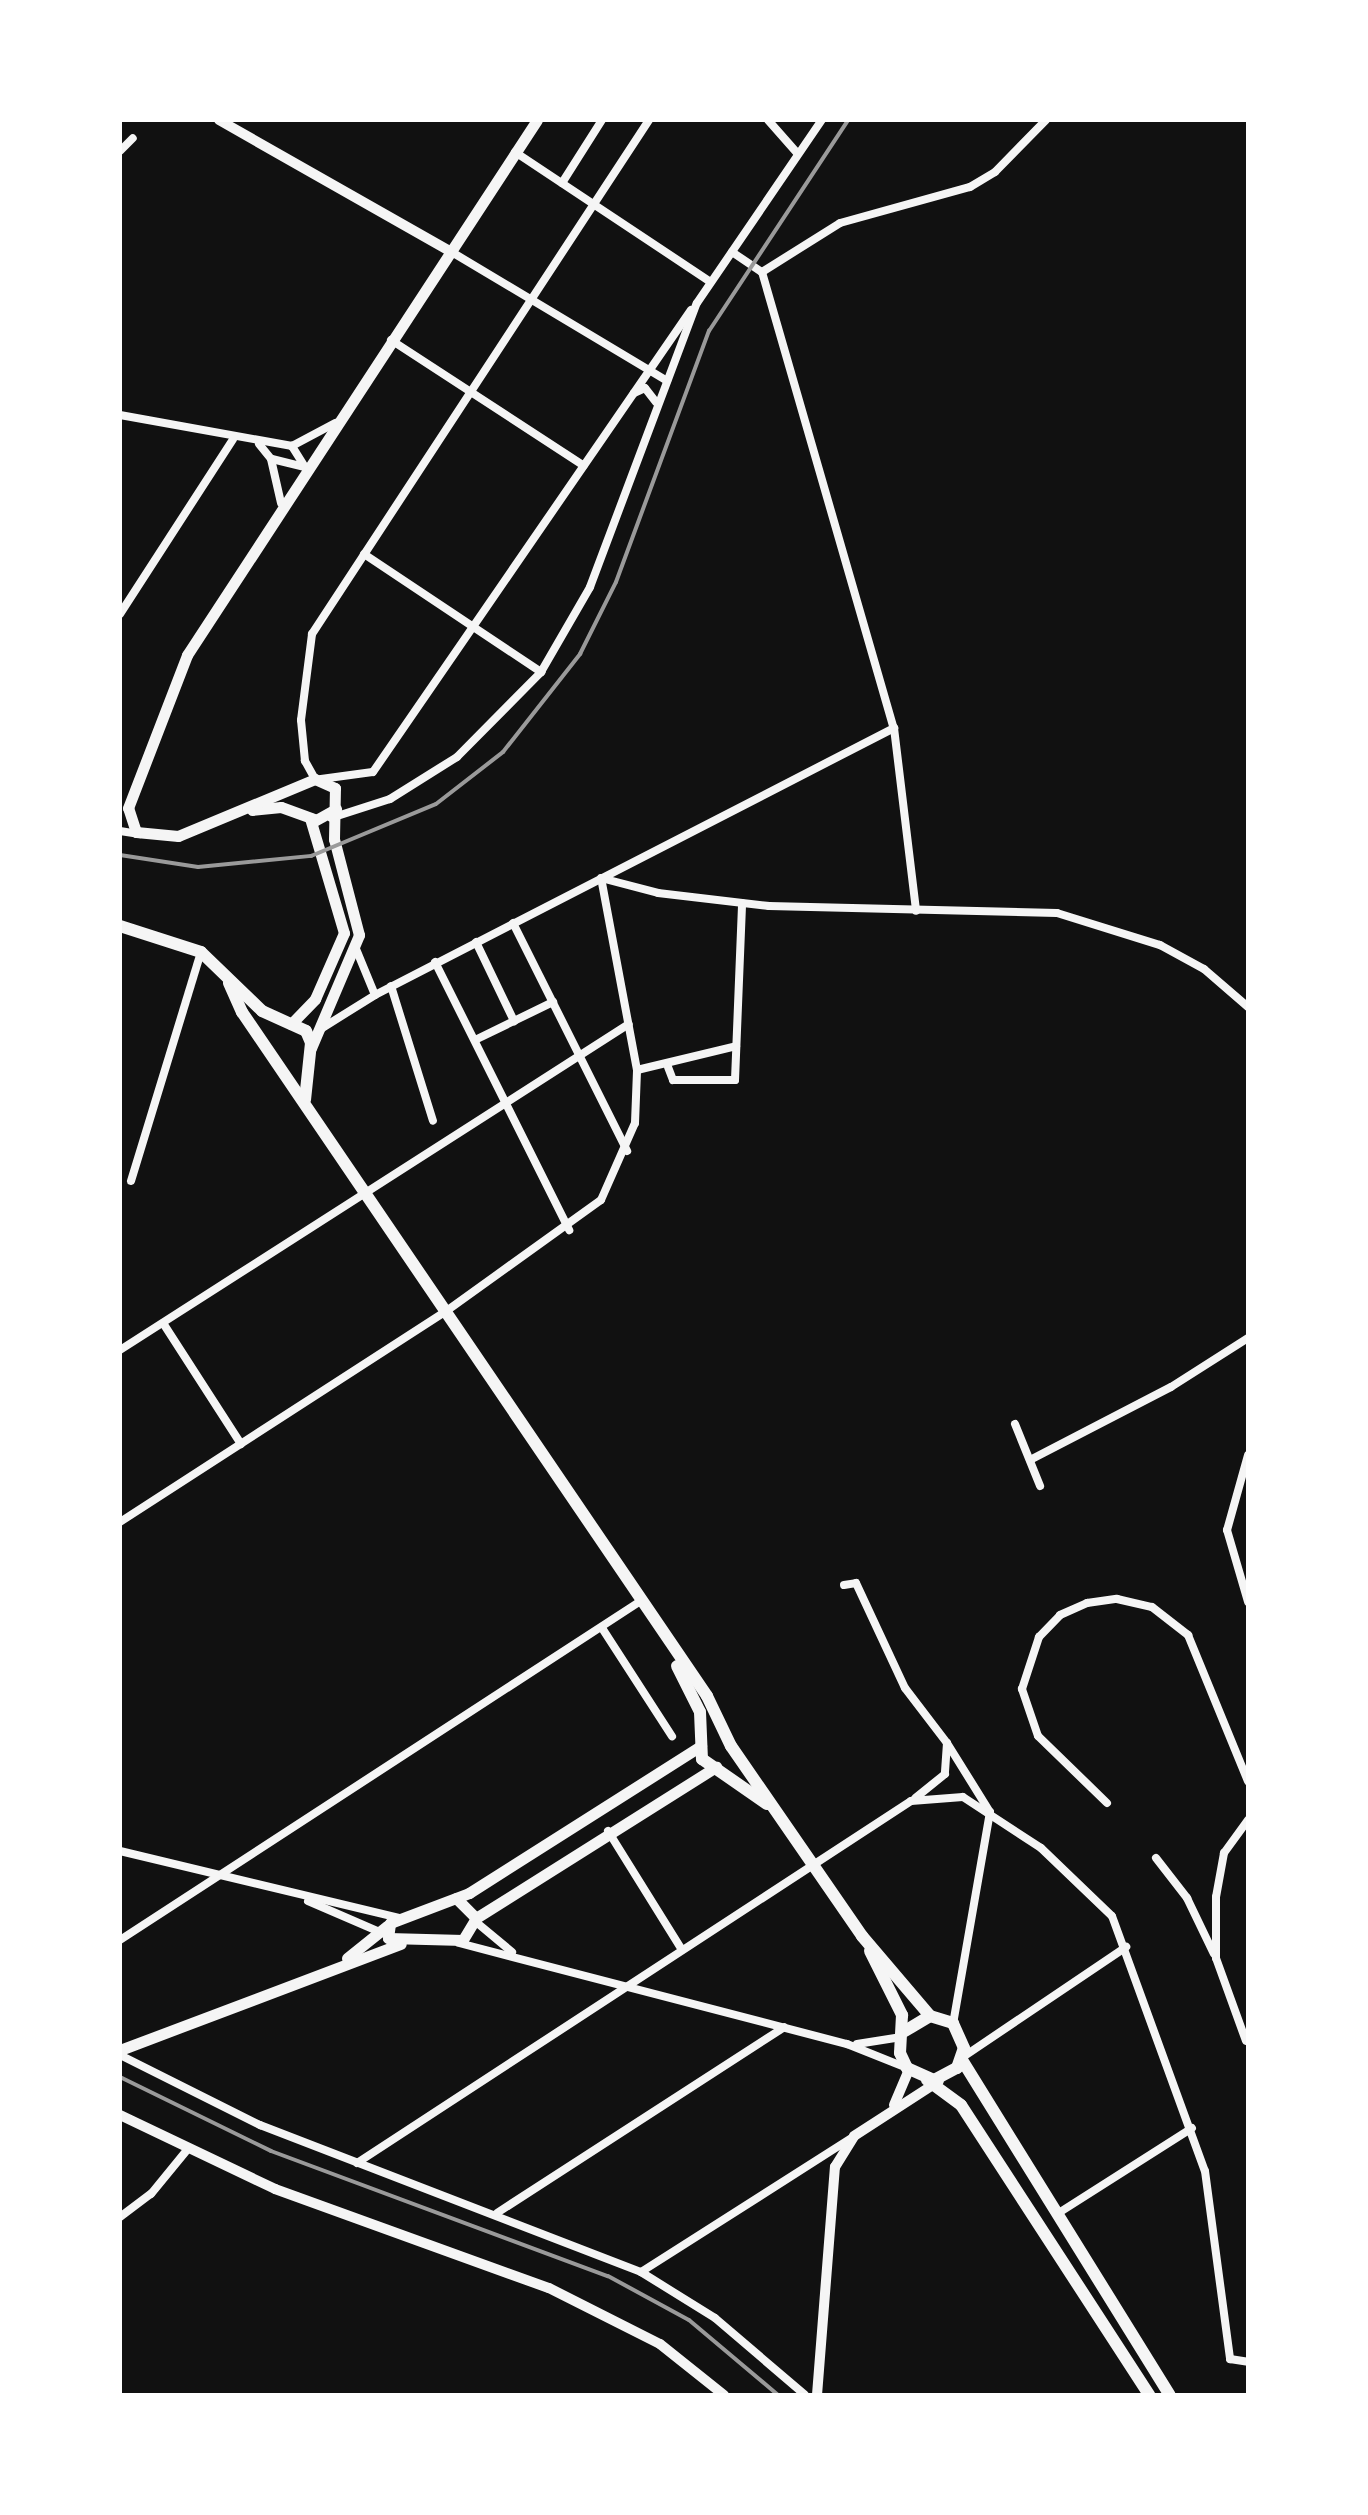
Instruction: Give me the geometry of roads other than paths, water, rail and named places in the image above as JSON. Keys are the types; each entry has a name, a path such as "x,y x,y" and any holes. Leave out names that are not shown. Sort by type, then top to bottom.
{"main road":[{"path":"327,841 338,793 314,781 178,836 143,835 128,821 134,791 187,655 305,467 537,120"},
{"path":"273,1054 272,1035 315,998 341,944 344,921 339,881 327,841 298,799 314,781"},
{"path":"240,812 281,807 308,816 333,815"},
{"path":"273,1054 293,1064 309,1052 356,949 358,919 339,881"},
{"path":"120,926 201,952 229,984 639,1602 718,1714 730,1745 775,1812 862,1936 930,2016 953,2023 963,2038 962,2059 1170,2395"},
{"path":"229,984 289,1024 306,1030 309,1052 305,1102"},
{"path":"663,1637 700,1712 704,1763 716,1767 775,1812"},
{"path":"340,1963 404,1919 456,1898 570,1833 716,1736 730,1745"},
{"path":"385,1932 411,1940 456,1942 468,1937 476,1920 608,1830 728,1762 730,1745"},
{"path":"456,1898 476,1920"},
{"path":"862,1936 903,2034 908,2069 935,2081 961,2105 1149,2395"},
{"path":"120,2052 340,1963 411,1940"},
{"path":"903,2034 930,2016"},
{"path":"935,2081 962,2059"}],"street":[{"path":"219,120 450,250 666,381"},
{"path":"562,183 602,120"},
{"path":"648,120 364,554 307,650 302,744 314,781 373,772 822,120"},
{"path":"768,120 798,154"},
{"path":"762,272 840,222 970,188 995,172 1046,120"},
{"path":"120,150 133,138"},
{"path":"516,152 711,282"},
{"path":"732,252 762,272 894,728 916,911"},
{"path":"333,815 390,799 458,757 541,672 590,587 698,303"},
{"path":"391,340 584,466"},
{"path":"632,395 645,388 656,406"},
{"path":"120,414 259,444 292,446 335,423"},
{"path":"120,614 233,439"},
{"path":"259,444 271,459 282,504"},
{"path":"292,446 305,467"},
{"path":"271,459 305,467"},
{"path":"364,554 541,672"},
{"path":"319,1030 435,962 894,728"},
{"path":"120,803 134,791"},
{"path":"120,831 143,835"},
{"path":"601,878 658,894 742,904 1057,913 1107,926 1204,969 1248,1007"},
{"path":"120,1522 569,1230 601,1200 627,1151 638,1070 601,878"},
{"path":"668,1067 673,1080 732,1083 742,904"},
{"path":"513,923 627,1151"},
{"path":"476,942 514,1021"},
{"path":"356,949 376,994"},
{"path":"131,1181 201,952"},
{"path":"435,962 569,1230"},
{"path":"389,987 434,1121"},
{"path":"475,1040 553,1002"},
{"path":"120,1350 366,1194 578,1052 629,1024"},
{"path":"638,1070 668,1067 680,1056 736,1046"},
{"path":"162,1323 241,1444"},
{"path":"1030,1460 1171,1387 1248,1338"},
{"path":"1015,1424 1040,1486"},
{"path":"1248,1454 1227,1530 1248,1602"},
{"path":"844,1585 856,1583 905,1688 947,1743 990,1812 953,2023"},
{"path":"1107,1803 1038,1736 1022,1689 1027,1660 1048,1625 1087,1603 1117,1600 1152,1607 1188,1635 1248,1781"},
{"path":"120,1940 639,1602"},
{"path":"602,1628 672,1736"},
{"path":"357,2163 911,1801 944,1774 947,1743"},
{"path":"911,1801 963,1798 990,1812 1066,1869 1112,1916 1205,2171 1230,2359 1248,2362"},
{"path":"1216,1958 1222,1863 1232,1836 1248,1820"},
{"path":"608,1830 682,1950"},
{"path":"120,1850 300,1898 404,1919"},
{"path":"1156,1858 1187,1898 1216,1958 1246,2041"},
{"path":"300,1898 385,1932"},
{"path":"476,1920 520,1957"},
{"path":"364,1947 367,1924"},
{"path":"456,1942 630,1984 847,2044 908,2069 902,2095 886,2115"},
{"path":"962,2059 1126,1947"},
{"path":"496,2214 784,2027"},
{"path":"847,2044 903,2034"},
{"path":"120,2052 196,2097 641,2272 715,2318 815,2395"},
{"path":"641,2272 935,2081"},
{"path":"120,2116 187,2150 549,2288 660,2344 724,2395"},
{"path":"1057,2214 1192,2128"},
{"path":"815,2395 832,2179 854,2136"},
{"path":"120,2217 151,2194 187,2150"}],"railway":[{"path":"120,855 198,867 311,856 436,804 503,752 580,654 616,582 709,331 848,120"},
{"path":"120,2077 271,2151 608,2276 689,2320 778,2395"}]}
